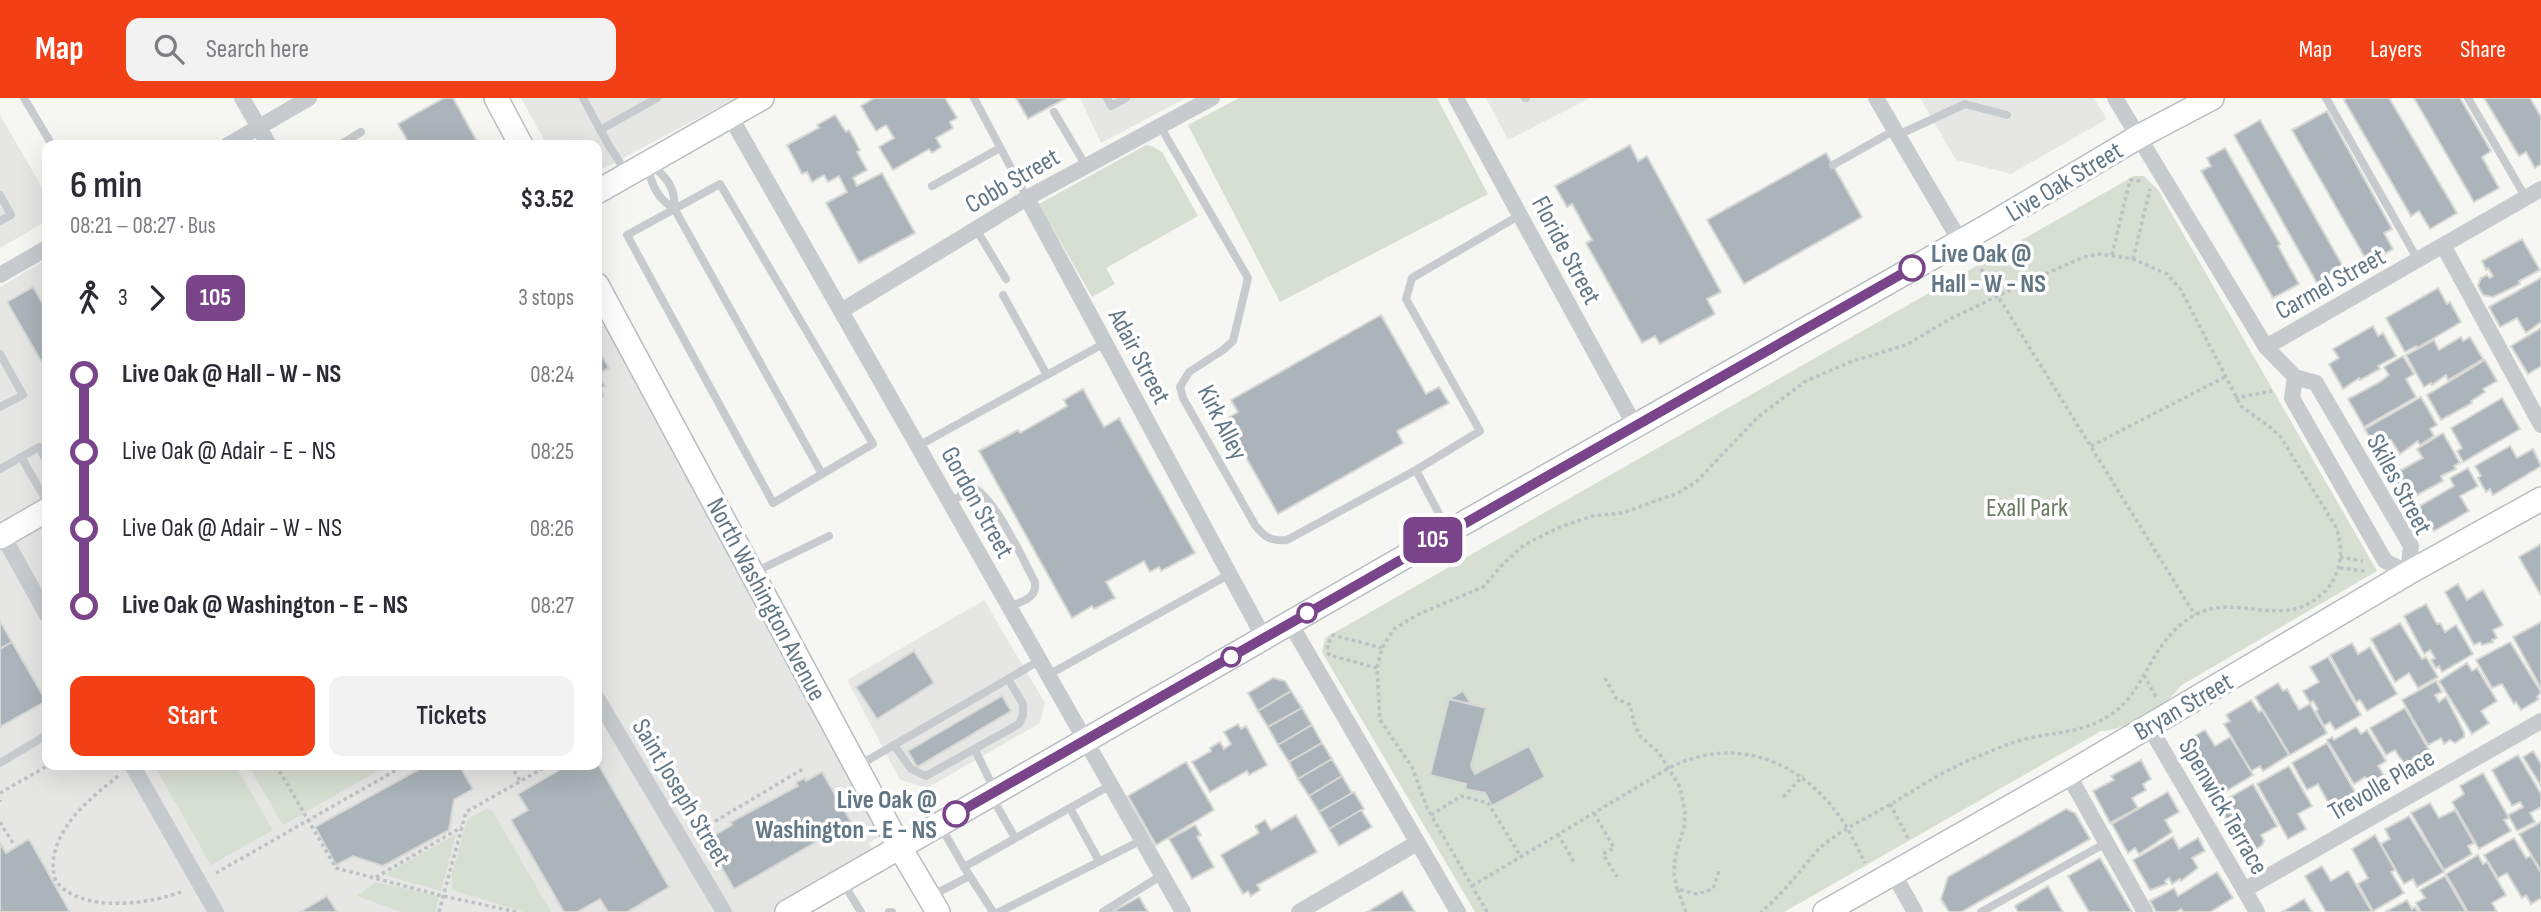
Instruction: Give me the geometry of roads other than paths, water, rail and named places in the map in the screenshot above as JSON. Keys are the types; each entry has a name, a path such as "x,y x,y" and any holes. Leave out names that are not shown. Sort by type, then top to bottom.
{"street":[{"path":"242,98 266,140"},
{"path":"237,140 309,98"},
{"path":"496,98 518,140"},
{"path":"602,189 762,98"},
{"name":"Cobb Street","path":"841,311 1027,198 1212,98"},
{"name":"Floride Street","path":"1456,98 1635,426"},
{"path":"1876,98 1961,241"},
{"name":"Skiles Street","path":"2115,98 2266,347 2295,377 2316,383 2411,545 2408,573 2385,561 2292,398 2295,377"},
{"name":"Live Oak Street","path":"791,911 841,879 2212,98"},
{"name":"Gordon Street","path":"730,116 1183,912"},
{"name":"Carmel Street","path":"2266,347 2541,189"},
{"name":"Adair Street","path":"1027,198 1264,638"},
{"path":"2444,247 2541,425"},
{"path":"0,275 42,251"},
{"name":"North Washington Avenue","path":"602,294 933,905"},
{"name":"Bryan Street","path":"1825,912 2068,774 2408,573 2541,499"},
{"path":"42,513 1,537 42,607"},
{"path":"1290,623 1458,912"},
{"name":"Saint Joseph Street","path":"602,706 724,912"},
{"name":"Trevolle Place","path":"2244,890 2541,720"},
{"name":"Spenwick Terrace","path":"2149,726 2257,912"},
{"path":"126,770 192,886 216,912"},
{"path":"2068,774 2145,912"},
{"path":"1299,912 1417,842"},
{"path":"1893,873 1915,912"}],"lane":[{"path":"24,98 49,140"},
{"path":"583,98 600,130 650,180 664,203 674,208"},
{"path":"600,130 657,98"},
{"name":"Adair Street","path":"974,98 1027,198"},
{"path":"1107,98 1111,106 1126,98"},
{"name":"Carmel Street","path":"2326,98 2418,261"},
{"path":"2468,98 2526,198"},
{"path":"1832,165 1896,133 1965,104 2007,115"},
{"path":"1054,112 1086,166"},
{"name":"Kirk Alley","path":"1160,126 1248,278 1233,341 1223,351 1189,372 1180,387 1183,398 1255,525 1264,537 1274,541 1287,540 1416,470"},
{"path":"348,140 361,132"},
{"path":"932,186 1000,148"},
{"path":"638,169 663,173 675,195 674,208 822,474"},
{"path":"720,184 873,444 773,503 627,235 674,208 720,184"},
{"path":"0,195 11,215 0,221"},
{"path":"1448,532 1416,470 1480,431 1406,299 1412,278 1520,215"},
{"path":"976,229 1006,279"},
{"path":"1003,295 1047,375"},
{"path":"918,446 1105,343"},
{"path":"0,354 23,395 0,408"},
{"path":"0,469 39,447 42,453"},
{"path":"21,457 42,493"},
{"path":"949,503 976,489 996,511 1035,582 1036,590 1032,597 1009,607"},
{"path":"753,573 829,536"},
{"path":"1048,675 1230,574"},
{"path":"857,767 1040,660"},
{"path":"894,745 911,769 926,776 975,750 1018,724 1023,715 1023,704 1008,679"},
{"path":"0,763 42,738"},
{"path":"975,750 1015,838"},
{"path":"964,867 1111,785"},
{"path":"1070,808 1099,861"},
{"path":"939,824 993,912"},
{"path":"999,912 1142,839"},
{"path":"1981,912 2106,843"},
{"path":"1103,912 1162,875"},
{"path":"933,905 970,876"},
{"path":"841,879 861,912"}],"place":[{"name":"Live Oak @ Hall - W - NS","path":"1912,268"},
{"name":"Live Oak @ Washington - E - NS","path":"956,814"}],"park label":[{"name":"Exall Park","path":"2027,507"}]}
